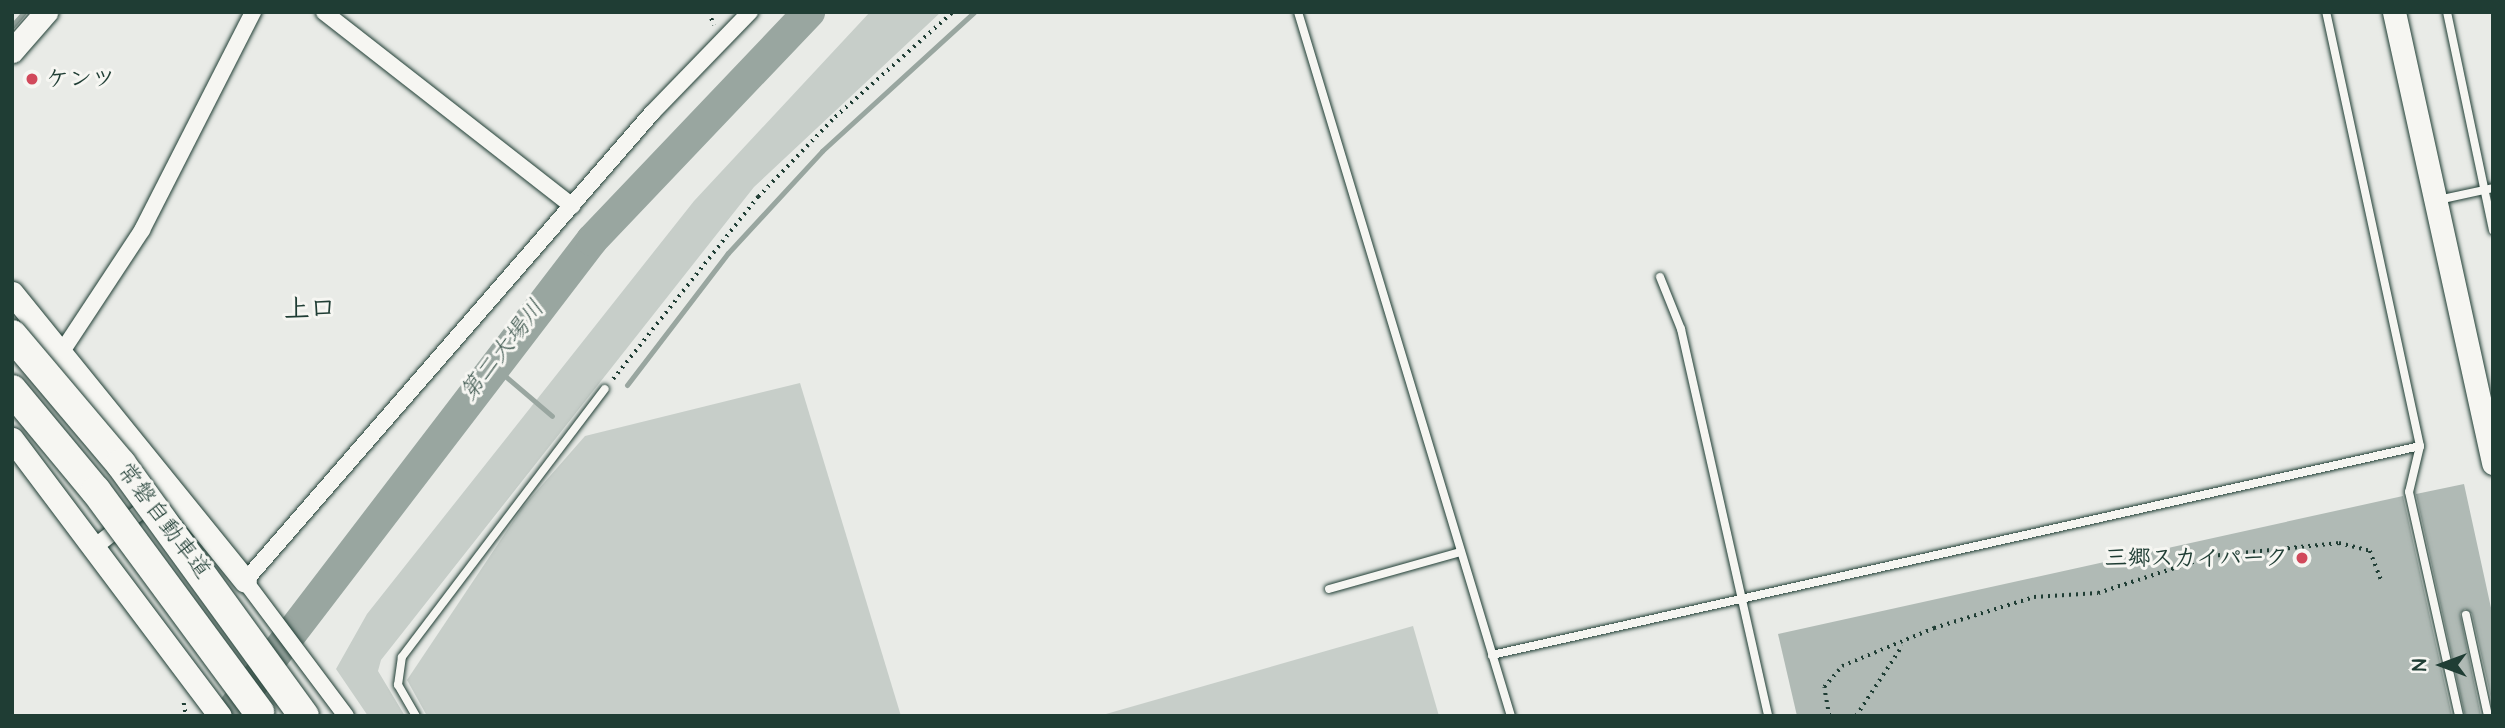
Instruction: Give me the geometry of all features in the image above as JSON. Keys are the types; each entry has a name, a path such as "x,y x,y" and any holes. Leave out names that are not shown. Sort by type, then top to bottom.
{"highway":[{"name":"常磐自動車道","path":"12,335 121,464 304,716"},
{"name":"常磐自動車道","path":"12,390 96,491 259,712"}],"street":[{"path":"12,51 46,12"},
{"path":"63,350 142,230 253,12"},
{"path":"324,12 572,206"},
{"path":"245,581 572,206 750,12"},
{"path":"2394,12 2493,463"},
{"path":"12,293 63,350 173,486 245,581 274,612 346,716"},
{"path":"12,439 97,545 220,716"},
{"path":"97,545 173,486"}],"lane":[{"path":"1298,12 1510,716"},
{"path":"2326,12 2420,446 2410,492 2459,716"},
{"path":"2447,12 2488,189 2493,230"},
{"path":"2436,201 2488,189"},
{"path":"1660,277 1681,328 1768,716"},
{"path":"416,716 398,685 402,657 605,389"},
{"path":"1492,655 2420,446"},
{"path":"1329,589 1461,552"},
{"path":"2466,615 2488,716"}],"path":[{"path":"605,389 758,197 835,117 953,12"},
{"path":"1829,716 1829,677 1903,645 1934,628 2034,597 2098,593 2211,556 2339,543 2370,551 2382,582"},
{"path":"1856,716 1903,645"}],"shaded area":[{"path":"870,12 941,12 754,187 381,660 378,671 405,716 368,716 336,669 367,614 694,201"},
{"path":"800,383 901,716 427,716 407,680 522,508 585,436"},
{"path":"1413,626 1439,716 1099,716"}],"building":[{"path":"2464,484 2493,617 2493,707 2472,614 2465,609 2460,614 2481,716 2465,716 2416,494"},
{"name":"三郷スカイパーク","path":"2403,496 2452,716 1797,716 1778,634"}],"waterway":[{"path":"12,26 24,12"},
{"name":"第二大場川","path":"228,716 592,240 809,12"},
{"path":"627,385 728,253 822,151 974,12"},
{"path":"491,364 552,416"}],"place":[{"name":"ケンツ","path":"32,79"},
{"name":"三郷スカイパーク","path":"2302,558"}],"district":[{"name":"上口","path":"310,310"}]}
